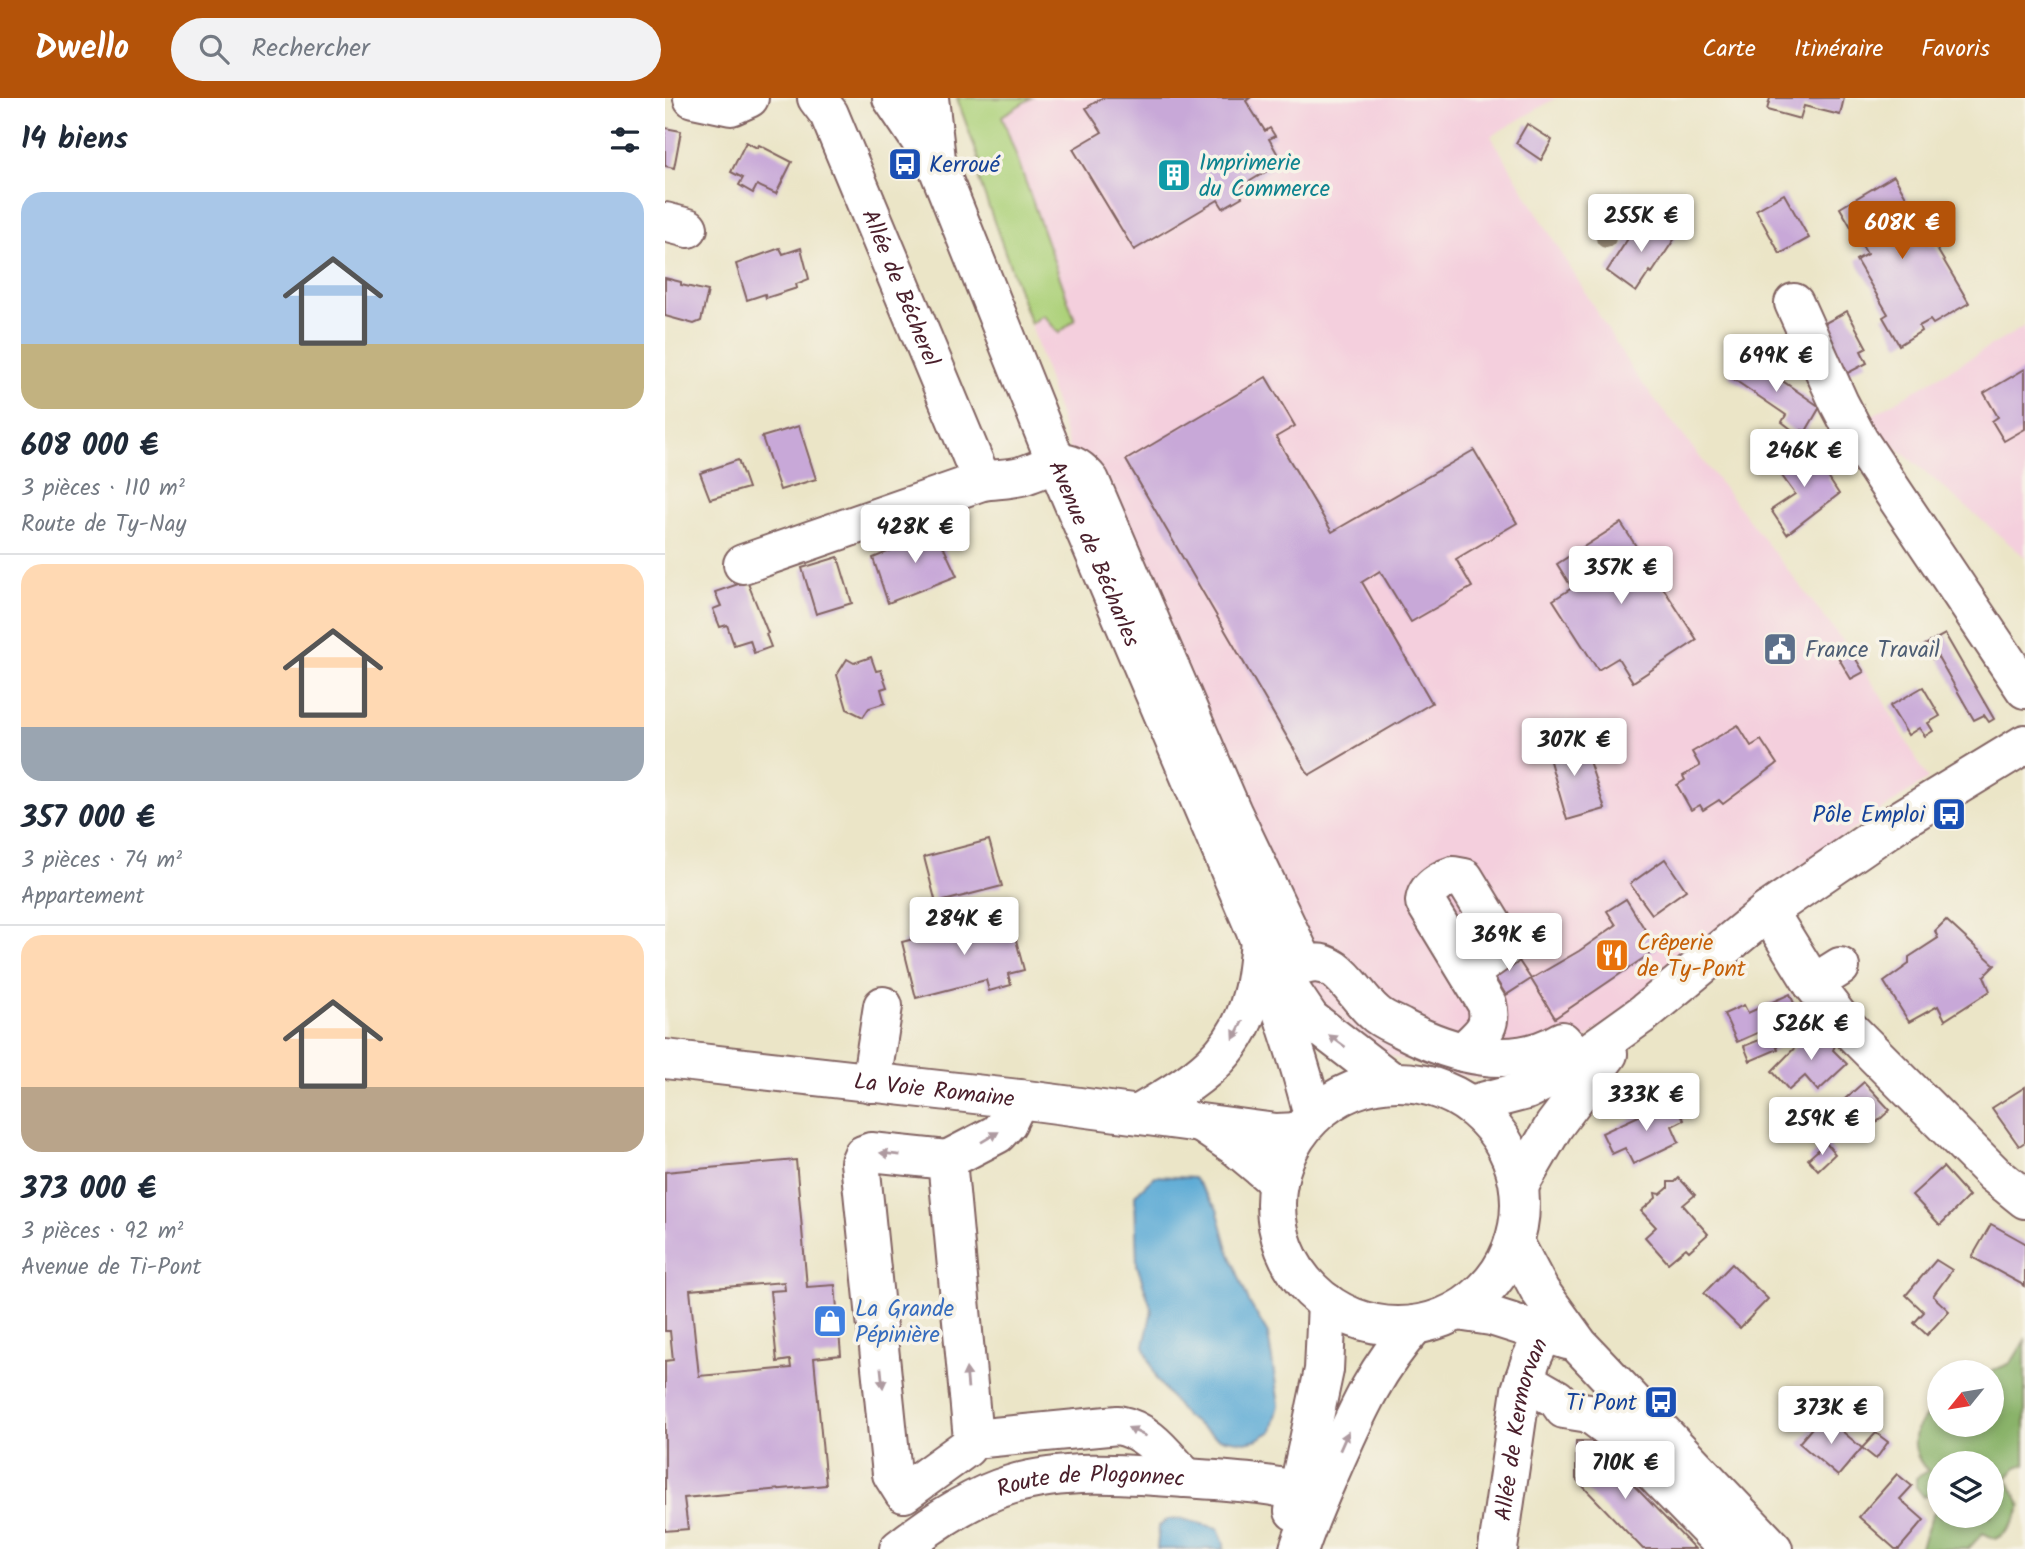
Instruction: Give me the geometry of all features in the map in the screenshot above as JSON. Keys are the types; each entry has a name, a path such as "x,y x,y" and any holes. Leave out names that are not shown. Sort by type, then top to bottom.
{"street":[{"path":"693,98 731,106 749,98"},
{"name":"Avenue de Bécharles","path":"892,98 937,165 1056,462 1260,941 1276,1000 1299,1061 1306,1124"},
{"name":"Avenue de Bécharles","path":"929,98 937,165"},
{"name":"Allée de Bécherel","path":"827,103 982,481"},
{"path":"1794,303 1839,403 1859,440 2025,689"},
{"path":"743,564 982,481 1021,476 1056,462 1075,467 1090,481 1232,812 1305,965 1314,962 1329,965 1376,1015 1417,1036 1463,1052 1523,1056 1549,1049 1562,1041 1579,1060"},
{"path":"1470,1105 1527,1090 1579,1060 1644,1013 1768,911 1902,819 2025,744"},
{"path":"1768,911 1827,976 1843,1023 2020,1190"},
{"path":"1139,1114 1193,1081 1224,1054 1240,1027 1252,996 1260,941"},
{"name":"Avenue de Bécharles","path":"1260,941 1310,1019 1392,1082"},
{"path":"1463,1052 1487,1028 1490,1017 1487,1004 1469,973"},
{"path":"871,1083 883,1006"},
{"path":"1519,1186 1539,1149 1578,1092 1644,1013"},
{"name":"La Voie Romaine","path":"665,1059 1019,1098 1276,1133 1306,1124"},
{"path":"1392,1082 1428,1086 1451,1094 1470,1105 1493,1127 1510,1155 1519,1186 1520,1214 1514,1242 1493,1282 1458,1311 1415,1325 1384,1325 1354,1318 1327,1303 1302,1279 1285,1249 1277,1216 1278,1182 1286,1156 1306,1124 1336,1098 1363,1087 1392,1082"},
{"path":"947,1160 972,1439 967,1448 904,1493 892,1474 860,1162 863,1155 871,1152 947,1160 997,1134 1019,1098"},
{"path":"1203,1124 1235,1146 1278,1182"},
{"path":"1514,1242 1560,1330 1773,1549"},
{"path":"1299,1549 1309,1493 1316,1415 1324,1370 1327,1303"},
{"path":"1458,1311 1560,1330"},
{"path":"1287,1549 1309,1493 1366,1393 1392,1352 1415,1325"},
{"name":"Allée de Kermorvan","path":"1498,1549 1518,1404 1524,1380 1531,1360 1560,1330"},
{"path":"1524,1380 1557,1399 1564,1409 1589,1413 1613,1431 1728,1549"},
{"path":"972,1439 1118,1425 1134,1428 1146,1435 1186,1478"},
{"name":"Route de Plogonnec","path":"899,1549 951,1513 1007,1485 1025,1481 1078,1474 1186,1478 1309,1493"}],"shaded area":[{"path":"957,98 1556,98 1491,136 1632,370 1850,650 1878,691 1928,779 1848,833 1562,1058 1505,1081 1456,1075 1373,1049 1316,1002 1075,467 1031,324 979,180 981,165"},
{"path":"2025,326 2025,557 1864,420"}],"green space":[{"path":"957,98 1031,98 1002,116 1075,320 1059,333 1043,315 1031,324 979,180 981,165"},
{"path":"2025,1340 2025,1464 2017,1467 2007,1478 2021,1506 2017,1517 2000,1536 1995,1539 1983,1533 1968,1549 1920,1549 1928,1528 2004,1528 2004,1451 1927,1451 1927,1470 1917,1454 1915,1441 1918,1427 1927,1416 1927,1437 2004,1437 2004,1366 2011,1363"},
{"path":"1927,1472 1927,1496 1924,1497 1916,1487 1916,1478"}],"water":[{"path":"1155,1176 1194,1178 1217,1209 1228,1249 1249,1302 1268,1334 1279,1405 1272,1431 1258,1439 1245,1442 1218,1438 1185,1416 1157,1380 1144,1346 1152,1310 1137,1265 1135,1195"},
{"path":"1168,1519 1182,1519 1218,1528 1224,1549 1157,1549 1159,1526"}],"building":[{"name":"Imprimerie du Commerce","path":"1102,98 1250,98 1246,101 1265,131 1270,128 1275,136 1269,139 1282,162 1237,189 1242,197 1223,208 1218,200 1134,250 1073,149 1102,132 1086,108"},
{"path":"1770,98 1844,98 1840,115 1804,106 1800,119 1767,110"},
{"path":"1527,124 1552,140 1541,160 1516,143"},
{"path":"665,128 681,131 674,168 665,166"},
{"path":"746,142 757,148 759,145 792,162 776,194 757,185 753,193 739,185 743,178 731,172"},
{"path":"1894,176 1920,221 1916,223 1930,246 1934,244 1969,303 1933,324 1930,320 1919,326 1921,331 1899,345 1883,317 1888,314 1856,260 1867,254 1840,208"},
{"path":"1784,194 1809,238 1780,254 1756,210"},
{"path":"1642,217 1675,238 1636,292 1607,271"},
{"path":"780,248 783,254 801,248 809,279 796,284 797,288 766,298 765,294 747,300 736,264"},
{"path":"665,278 708,291 701,321 694,324 665,316"},
{"path":"1847,311 1867,348 1861,351 1867,363 1844,375 1818,327"},
{"path":"1745,355 1820,407 1806,431 1802,430 1799,435 1782,422 1786,415 1729,376"},
{"path":"2025,369 2025,429 2004,441 1992,421 1998,417 1984,393"},
{"path":"1266,377 1295,426 1276,437 1332,532 1474,450 1517,523 1456,559 1472,587 1411,622 1380,571 1362,582 1432,703 1309,775 1126,460"},
{"path":"799,426 816,479 780,490 762,437"},
{"path":"1811,445 1832,474 1828,477 1839,494 1787,534 1771,510 1795,494 1777,469"},
{"path":"738,460 748,488 710,499 700,473"},
{"path":"939,523 947,541 942,544 957,576 888,603 873,558 897,548 896,546 916,537 914,534"},
{"path":"1621,523 1697,640 1633,682 1618,658 1598,670 1553,600 1572,588 1557,564"},
{"path":"838,557 852,603 816,614 802,568"},
{"path":"747,581 771,647 754,653 750,640 734,645 727,625 720,627 713,609 721,606 715,592"},
{"path":"1945,634 1994,719 1989,722 1984,715 1974,720 1938,657 1933,659 1925,645"},
{"path":"1850,650 1864,672 1851,679 1838,657"},
{"path":"871,657 876,671 881,670 887,687 881,689 885,703 869,708 863,717 847,709 837,675 847,659 854,663"},
{"path":"1923,687 1940,716 1928,723 1933,731 1925,736 1919,728 1908,735 1890,706"},
{"path":"1738,725 1751,746 1761,740 1777,764 1723,804 1719,800 1703,810 1700,805 1691,810 1677,785 1685,780 1683,776 1700,766 1692,752"},
{"path":"1576,734 1583,752 1586,752 1605,809 1567,820 1545,744"},
{"path":"989,840 1002,886 936,903 924,857"},
{"path":"1665,859 1686,890 1652,914 1630,884"},
{"path":"1626,899 1657,949 1555,1018 1531,979 1579,951 1616,925 1607,911"},
{"path":"1009,914 1024,970 1008,974 1011,985 989,991 986,980 916,998 902,942"},
{"path":"1946,920 1995,965 1984,976 1990,991 1945,1020 1938,1006 1909,1022 1884,982 1909,964 1909,957 1938,938 1935,931"},
{"path":"1513,952 1531,979 1506,995 1488,967"},
{"path":"1790,994 1799,1015 1786,1020 1788,1027 1773,1034 1771,1027 1737,1042 1724,1014 1744,1005 1748,1013"},
{"path":"1814,1028 1825,1041 1830,1038 1837,1041 1833,1050 1847,1064 1818,1091 1805,1076 1789,1090 1772,1071"},
{"path":"1772,1035 1778,1049 1750,1061 1744,1046"},
{"path":"1864,1082 1890,1110 1863,1135 1836,1107"},
{"path":"2025,1087 2025,1142 2019,1146 1992,1108"},
{"path":"1675,1099 1684,1120 1672,1126 1679,1142 1633,1164 1625,1148 1612,1154 1602,1133"},
{"path":"1826,1143 1835,1154 1818,1170 1808,1159"},
{"path":"796,1160 807,1287 835,1285 841,1355 814,1358 826,1485 684,1498 688,1529 665,1531 665,1361 673,1360 670,1331 665,1331 665,1172","holes":["784,1282 785,1290 770,1291 777,1362 790,1360 791,1368 699,1376 690,1290"]},
{"path":"1943,1167 1969,1196 1940,1225 1912,1195"},
{"path":"1679,1178 1695,1195 1683,1205 1708,1234 1689,1251 1686,1248 1668,1263 1645,1237 1656,1227 1641,1211 1656,1198 1655,1193 1661,1194 1668,1188 1668,1182 1675,1182"},
{"path":"1991,1224 2025,1243 2025,1286 1972,1257"},
{"path":"1936,1260 1952,1270 1933,1296 1949,1311 1927,1335 1914,1323 1924,1312 1906,1295"},
{"path":"1732,1264 1768,1299 1740,1328 1704,1293"},
{"path":"1823,1415 1862,1448 1838,1476 1799,1443"},
{"path":"1876,1433 1888,1442 1876,1459 1862,1448"},
{"path":"1576,1441 1591,1441 1695,1549 1643,1549 1576,1479"},
{"path":"1897,1474 1912,1486 1900,1499 1924,1520 1899,1549 1895,1549 1859,1517"}],"place":[{"name":"Kerroué","path":"905,164"},
{"name":"Imprimerie du Commerce","path":"1174,175"},
{"name":"France Travail","path":"1780,649"},
{"name":"Pôle Emploi","path":"1949,814"},
{"name":"Crêperie de Ty-Pont","path":"1612,955"},
{"name":"La Grande Pépinière","path":"830,1321"},
{"name":"Ti Pont","path":"1661,1402"}]}
